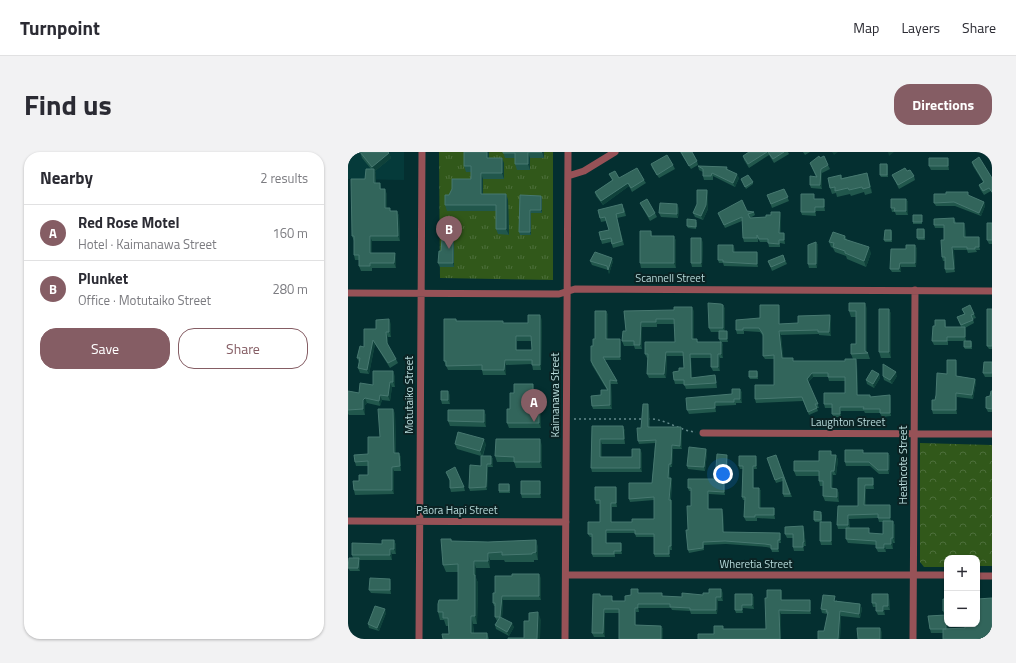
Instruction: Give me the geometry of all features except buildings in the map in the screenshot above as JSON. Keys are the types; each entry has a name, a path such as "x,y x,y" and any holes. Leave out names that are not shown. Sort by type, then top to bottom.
{"street":[{"name":"Motutaiko Street","path":"419,639 422,152"},
{"name":"Kaimanawa Street","path":"565,639 568,152"},
{"path":"568,176 577,175 615,152"},
{"name":"Scannell Street","path":"348,293 559,294 575,288 992,291"},
{"name":"Heathcote Street","path":"913,639 915,290"},
{"name":"Laughton Street","path":"703,433 992,434"},
{"name":"Pāora Hapi Street","path":"348,521 566,522"},
{"name":"Wheretia Street","path":"566,575 944,576"},
{"path":"980,576 992,576"}],"path":[{"path":"566,419 655,418 689,432 703,433"}],"shaded area":[{"path":"348,152 404,152 404,180 348,179"}],"green space":[{"path":"439,152 553,152 553,280 440,278"},
{"path":"920,443 992,445 992,566 980,566 980,555 944,555 944,567 924,567 920,562"}],"place":[{"name":"Plunket","path":"449,249"},
{"name":"Red Rose Motel","path":"534,422"}]}
